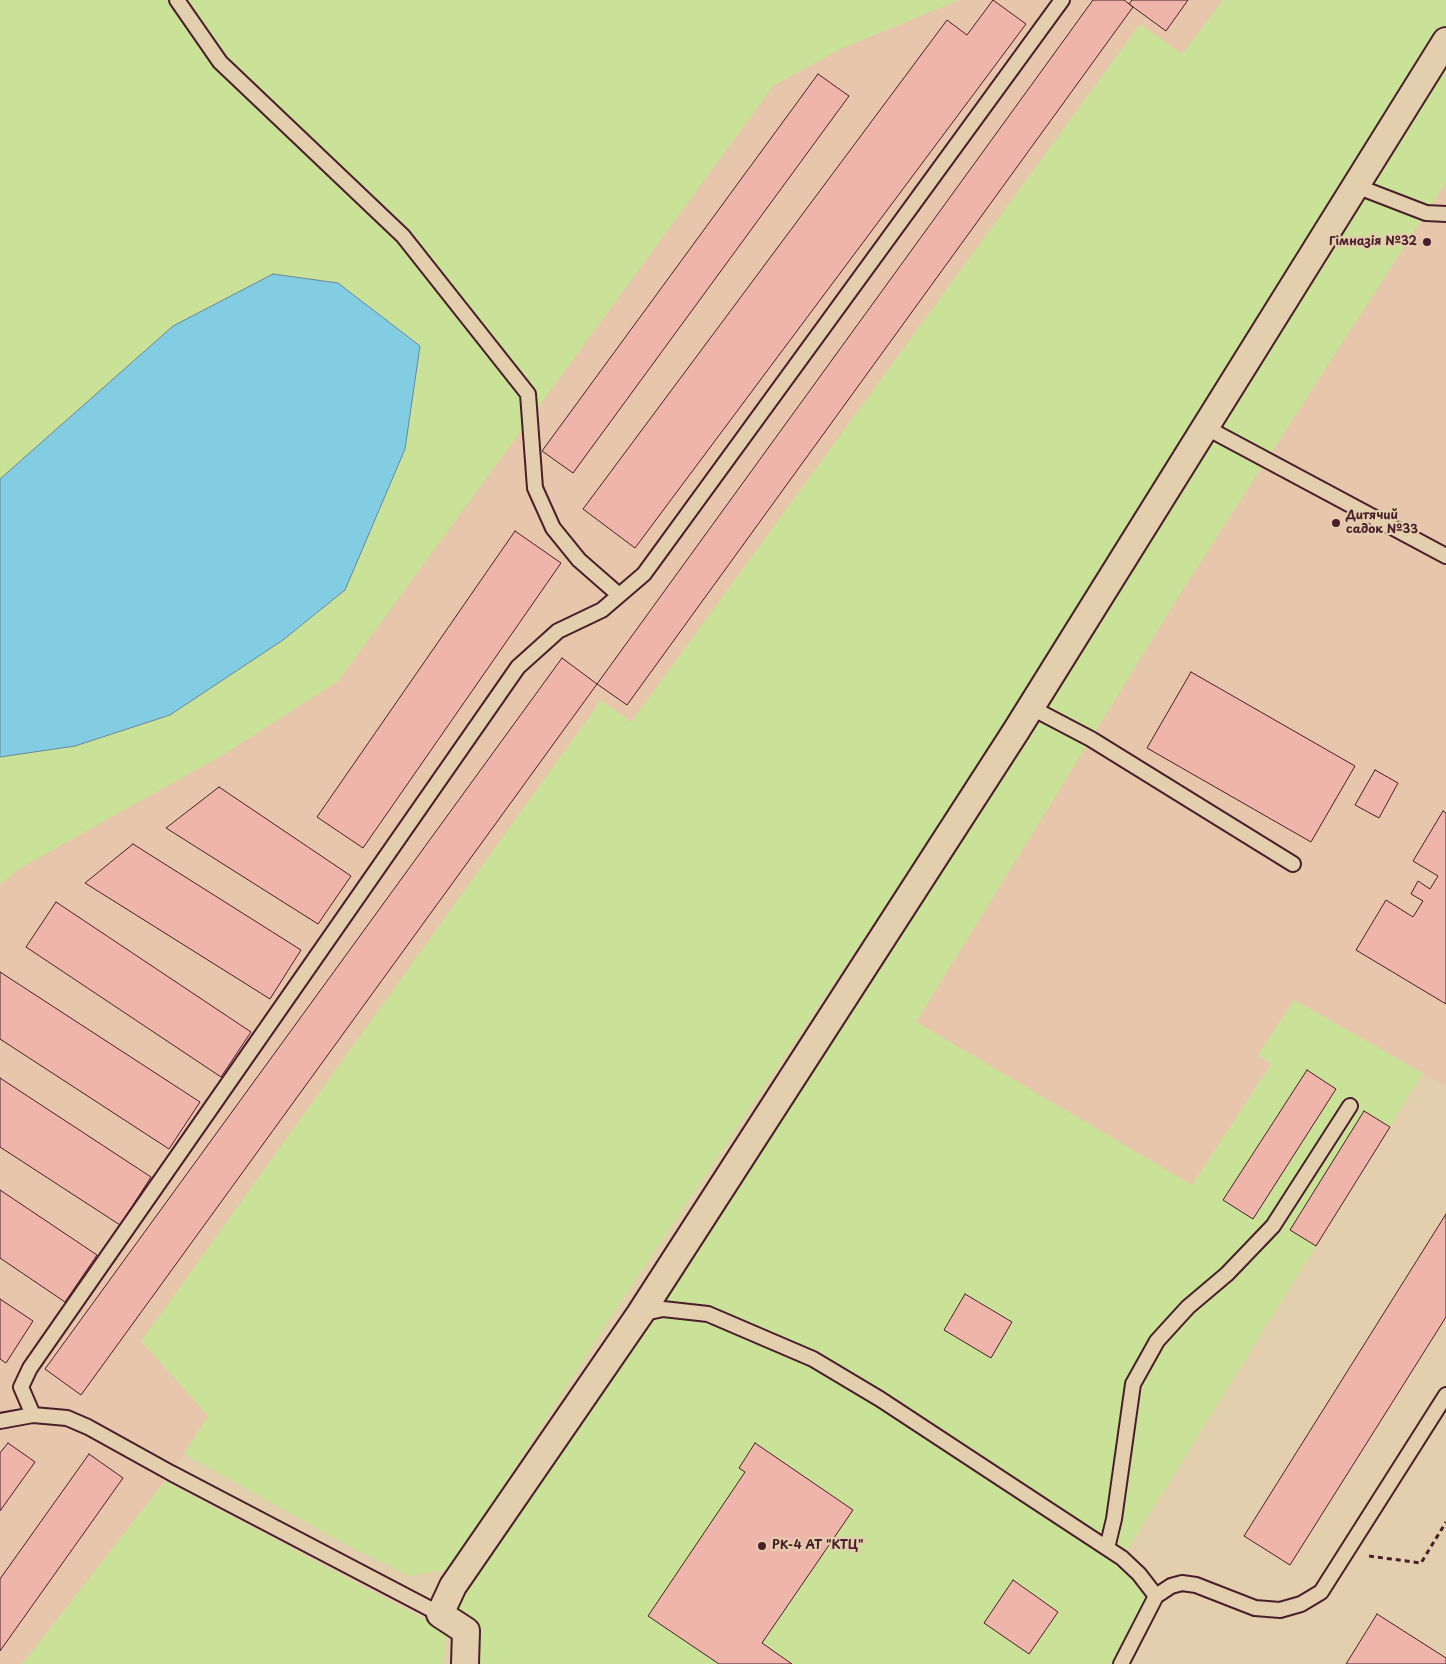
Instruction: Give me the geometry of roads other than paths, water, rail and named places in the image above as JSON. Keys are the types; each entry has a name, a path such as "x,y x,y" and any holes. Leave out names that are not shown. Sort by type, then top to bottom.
{"street":[{"path":"465,1664 466,1631 440,1614 453,1586 640,1314 1030,707 1446,41"}],"lane":[{"path":"177,0 220,62 403,236 528,394 535,488 553,528 579,560 619,595"},
{"path":"33,1415 21,1387 30,1368 518,667 558,630 602,610 644,574 1062,0"},
{"path":"1356,186 1426,213 1446,214"},
{"path":"1205,427 1446,556"},
{"path":"1030,707 1091,739 1293,864"},
{"path":"1107,1548 1114,1519 1133,1384 1157,1341 1188,1307 1227,1274 1273,1226 1350,1106"},
{"path":"640,1314 663,1309 708,1314 813,1359 880,1399 1107,1548 1139,1574 1156,1596"},
{"path":"1121,1664 1156,1596 1171,1586 1182,1583 1196,1585 1255,1608 1280,1610 1301,1604 1321,1592 1446,1395"},
{"path":"0,1421 33,1415 68,1418 88,1426 172,1473 440,1614"}],"water":[{"path":"273,274 338,283 420,346 405,449 345,590 283,640 170,715 75,746 0,757 0,479 173,326"}],"place":[{"name":"Гімназія №32","path":"1427,242"},
{"name":"Дитячий садок №33","path":"1336,523"},
{"name":"РК-4 АТ \"КТЦ\"","path":"762,1546"}]}
